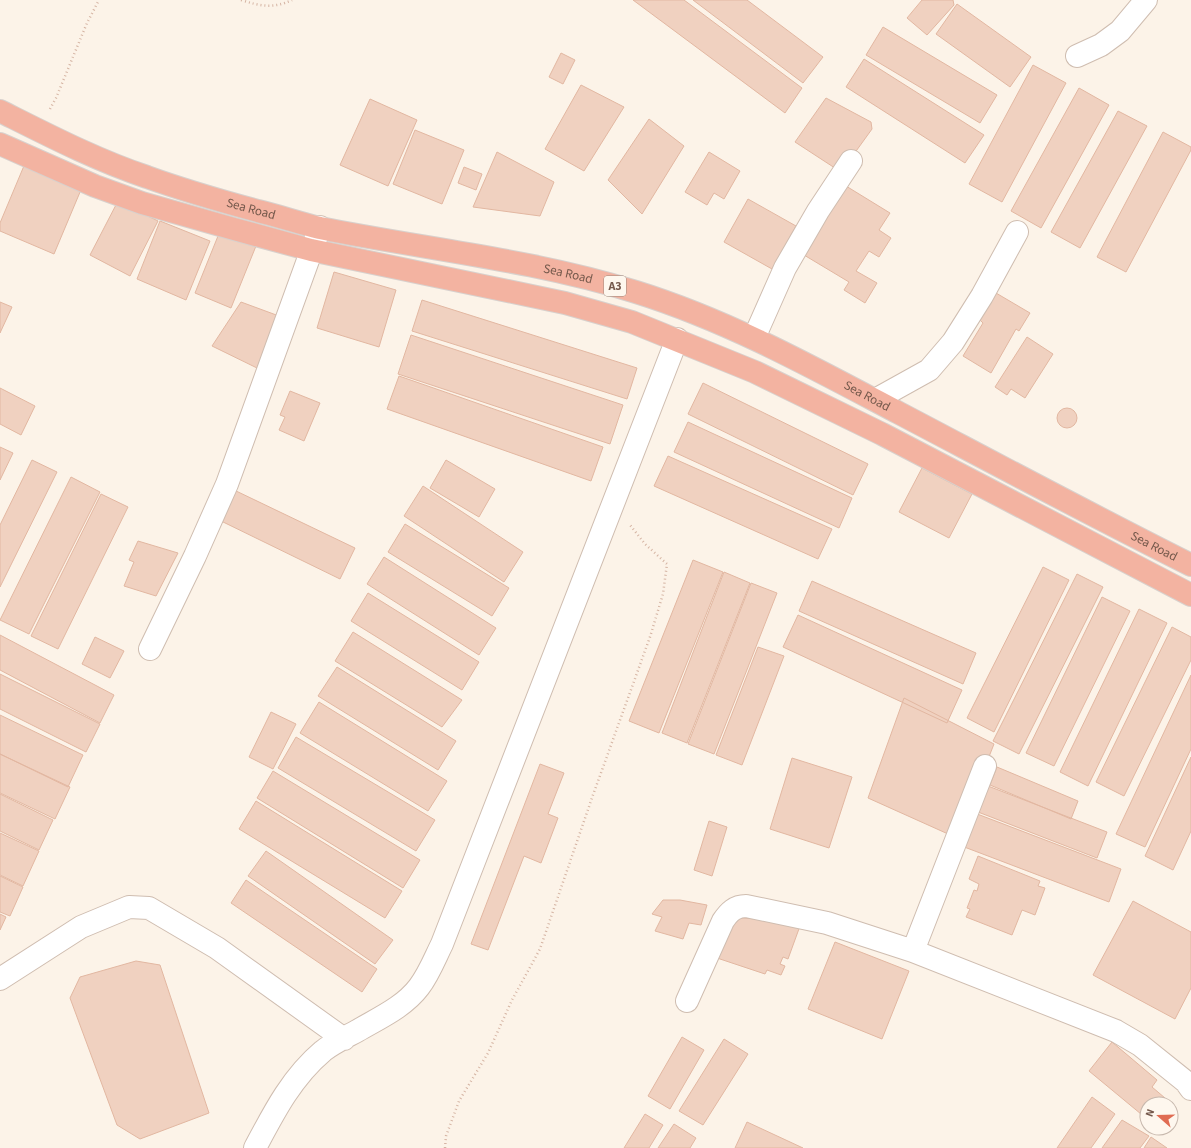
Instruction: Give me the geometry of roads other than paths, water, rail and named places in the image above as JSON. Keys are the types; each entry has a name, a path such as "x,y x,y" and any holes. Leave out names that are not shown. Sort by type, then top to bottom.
{"highway":[{"name":"Sea Road","path":"0,111 104,161 145,177 244,207 320,227 581,276 691,310 800,360 1127,534 1191,565"},
{"name":"Sea Road","path":"0,144 95,186 142,203 311,250 565,303 632,322 755,372 875,431 1184,591"}],"street":[{"path":"1078,56 1101,45 1120,31 1146,0"},
{"path":"754,338 785,268 818,211 851,161"},
{"path":"150,650 195,556 227,484 320,227"},
{"path":"875,400 929,370 939,359 953,342 982,296 1017,232"},
{"path":"255,1148 289,1088 304,1069 324,1050 392,1011 419,987 429,972 442,944 676,339"},
{"path":"1184,591 1191,565"},
{"path":"913,951 986,766"},
{"path":"687,1001 723,921 730,912 741,906 746,906 827,923 913,951 1116,1031 1140,1045 1186,1082 1191,1088"},
{"path":"0,979 81,927 129,907 149,908 217,948 344,1039"}]}
